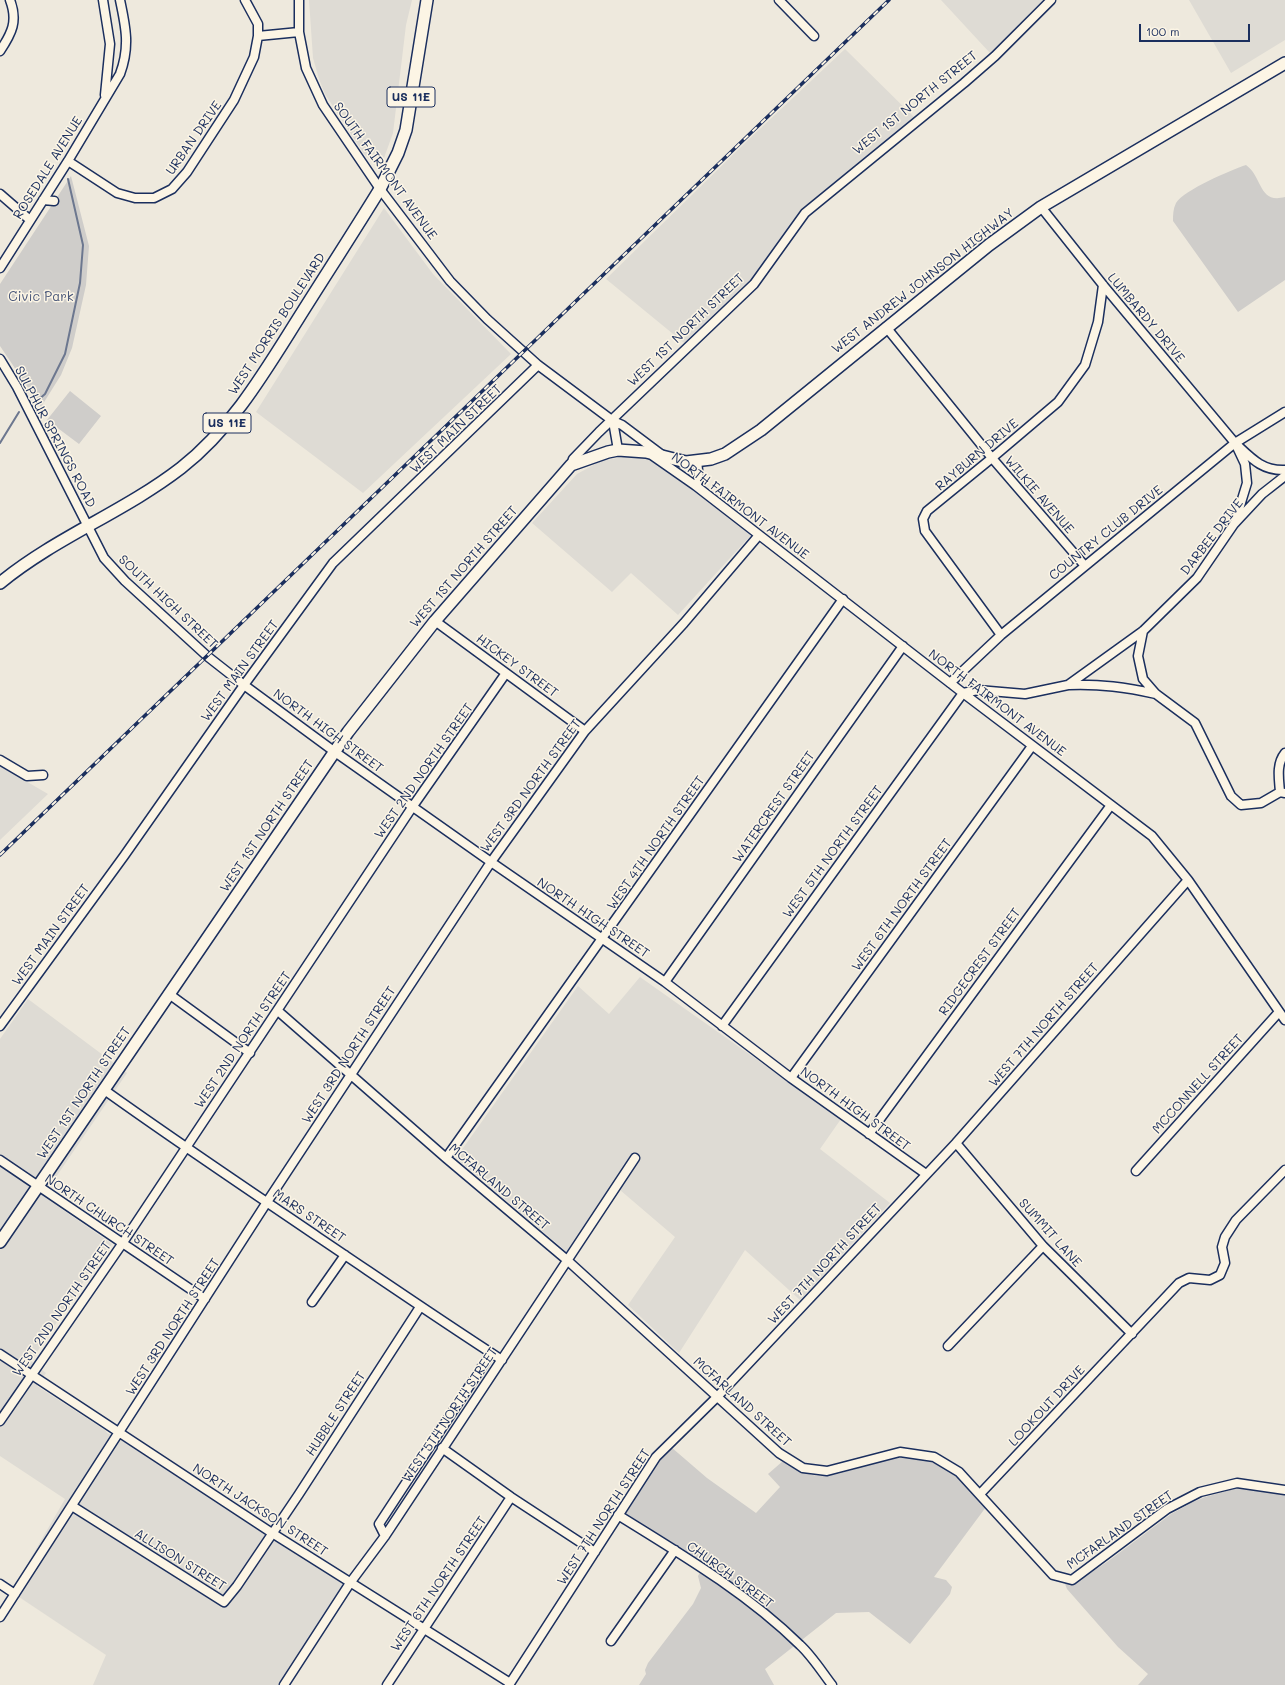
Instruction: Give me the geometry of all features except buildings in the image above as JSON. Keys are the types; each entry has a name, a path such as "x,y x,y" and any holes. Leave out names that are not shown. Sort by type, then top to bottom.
{"main road":[{"name":"WEST MORRIS BOULEVARD","path":"0,582 37,555 130,503 181,468 218,433 251,393 380,189 398,154 406,130 427,0"},
{"name":"WEST ANDREW JOHNSON HIGHWAY","path":"571,465 618,450 646,452 686,462 698,461 725,454 745,442 989,245 1041,207 1285,62"},
{"name":"WEST 1ST NORTH STREET","path":"0,1242 334,752 435,620 571,465"}],"street":[{"path":"0,51 11,33 15,13 10,0"},
{"path":"103,0 110,44 108,78 104,100"},
{"name":"ROSEDALE AVENUE","path":"0,268 68,161 120,74 125,59 127,42 120,0"},
{"path":"246,0 258,24 258,36 299,32"},
{"name":"SOUTH FAIRMONT AVENUE","path":"299,0 299,32 306,68 324,105 380,189 450,281 487,319 538,365"},
{"path":"779,0 814,36"},
{"name":"WEST 1ST NORTH STREET","path":"571,465 573,459 754,284 805,213 877,152 964,83 995,56 1051,0"},
{"name":"URBAN DRIVE","path":"68,161 117,193 135,198 154,198 172,189 187,172 234,100 254,57 258,36"},
{"path":"0,194 30,220"},
{"path":"43,200 54,201"},
{"name":"LUMBARDY DRIVE","path":"1041,207 1103,285 1235,443"},
{"name":"RAYBURN DRIVE","path":"1001,635 925,531 923,519 927,511 1058,402 1085,365 1098,322 1103,285"},
{"name":"WILKIE AVENUE","path":"886,327 992,458 1085,566"},
{"name":"SULPHUR SPRINGS ROAD","path":"0,359 17,388 88,526"},
{"path":"538,365 666,457"},
{"name":"WEST MAIN STREET","path":"0,1026 124,856 244,685 333,563 538,365"},
{"name":"COUNTRY CLUB DRIVE","path":"950,683 1001,635 1235,443 1285,412"},
{"path":"613,420 618,450"},
{"path":"1235,443 1258,464 1274,470 1285,470"},
{"path":"1234,524 1247,482 1245,464 1235,443"},
{"name":"NORTH FAIRMONT AVENUE","path":"646,452 696,486 1032,746 1152,836 1188,880 1285,1020"},
{"path":"696,486 699,479 698,461"},
{"name":"DARBEE DRIVE","path":"1068,685 1143,632 1197,578 1234,524 1262,494 1285,476"},
{"name":"SOUTH HIGH STREET","path":"88,526 104,558 125,581 207,656 244,685"},
{"name":"WEST 3RD NORTH STREET","path":"0,1617 267,1202 491,862 585,731 684,624 759,535"},
{"name":"WEST 4TH NORTH STREET","path":"446,1158 843,599"},
{"name":"HICKEY STREET","path":"435,620 585,731"},
{"name":"DARBEE DRIVE","path":"1143,632 1138,656 1143,679 1156,694 1195,723 1232,796 1241,805 1261,803 1283,792"},
{"name":"WATERCREST STREET","path":"666,982 903,646"},
{"name":"WEST 2ND NORTH STREET","path":"0,1420 122,1244 413,806 506,673"},
{"name":"DARBEE DRIVE","path":"963,693 978,690 1025,694 1068,685 1102,684 1156,694"},
{"name":"NORTH HIGH STREET","path":"244,685 334,752 666,982 791,1078 926,1174"},
{"name":"WEST 5TH NORTH STREET","path":"722,1026 963,693"},
{"name":"WEST 6TH NORTH STREET","path":"791,1078 1032,746"},
{"path":"1283,792 1278,778 1280,759 1285,754"},
{"path":"0,760 27,776 42,775"},
{"name":"RIDGECREST STREET","path":"869,1134 1111,805"},
{"name":"WEST 7TH NORTH STREET","path":"509,1684 656,1457 717,1396 956,1143 1188,880"},
{"path":"169,994 250,1053"},
{"name":"MCFARLAND STREET","path":"278,1011 446,1158 567,1260 779,1453 803,1468 827,1471 900,1452 934,1457 959,1472 1053,1575 1072,1580 1167,1510 1200,1492 1237,1483 1285,1490"},
{"name":"MCCONNELL STREET","path":"1136,1171 1279,1012"},
{"name":"MARS STREET","path":"103,1089 186,1148 420,1307 502,1360"},
{"name":"SUMMIT LANE","path":"956,1143 1043,1246 1132,1334"},
{"name":"WEST 5TH NORTH STREET","path":"284,1685 350,1583 385,1536 635,1158"},
{"name":"NORTH CHURCH STREET","path":"0,1160 205,1299"},
{"name":"LOOKOUT DRIVE","path":"980,1494 1132,1334 1179,1282 1189,1278 1210,1280 1220,1275 1225,1263 1222,1247 1225,1237 1236,1220 1284,1172"},
{"path":"948,1346 1043,1246"},
{"path":"312,1302 345,1255"},
{"name":"HUBBLE STREET","path":"272,1533 420,1307"},
{"path":"385,1536 380,1524 491,1353"},
{"name":"NORTH JACKSON STREET","path":"0,1354 32,1373 272,1533 509,1684"},
{"path":"442,1448 511,1497 595,1552"},
{"name":"WEST 6TH NORTH STREET","path":"387,1685 511,1497"},
{"name":"ALLISON STREET","path":"72,1506 224,1602 238,1586 272,1533"},
{"name":"CHURCH STREET","path":"618,1515 675,1550 751,1602 801,1645 832,1685"},
{"path":"611,1641 675,1550"},
{"path":"0,1584 15,1594"}],"shaded area":[{"path":"309,0 412,0 406,25 393,133 384,158 377,162 372,162 364,154 325,94 313,58"},
{"path":"941,0 1043,0 990,53"},
{"path":"1189,0 1285,0 1285,40 1231,73"},
{"path":"845,49 918,121 805,213 757,280 689,347 606,279 747,141"},
{"path":"384,208 433,274 511,354 363,493 256,412"},
{"path":"628,456 654,461 682,478 752,534 678,615 631,573 612,592 532,523 577,474 601,461"},
{"path":"0,766 48,794 0,840"},
{"path":"640,977 841,1119 820,1149 890,1203 800,1300 745,1250 679,1353 628,1305 675,1237 620,1190 574,1258 456,1158 578,986 609,1014"},
{"path":"28,999 127,1073 43,1196 112,1244 95,1269 92,1269 31,1361 46,1373 37,1386 105,1430 107,1433 125,1442 340,1581 343,1585 342,1588 279,1685 93,1685 106,1655 19,1597 13,1589 65,1499 0,1456 0,1039"}],"green space":[{"path":"1246,165 1251,170 1265,193 1270,197 1285,197 1285,280 1238,312 1173,221 1173,214 1176,203 1188,192 1219,176"},
{"name":"Civic Park","path":"71,176 89,246 86,285 72,348 61,375 41,407 0,346 0,284"},
{"path":"70,391 101,416 79,444 47,420"},
{"path":"671,1447 707,1478 756,1513 780,1487 768,1474 783,1461 806,1473 822,1476 839,1474 889,1459 913,1457 936,1462 947,1468 963,1482 986,1507 934,1577 946,1580 952,1587 950,1594 910,1644 869,1612 836,1613 765,1669 774,1685 639,1685 646,1674 645,1670 648,1663 693,1604 701,1588 698,1576 704,1565 625,1515 659,1461"},
{"path":"1238,1488 1285,1495 1285,1685 1138,1685 1148,1674 1118,1647 1067,1589 1065,1584 1081,1579 1107,1562 1171,1514 1205,1497"}],"waterway":[{"path":"37,401 45,394 65,354 80,283 83,245 68,179"},
{"path":"0,443 19,412"}],"railway":[{"path":"0,855 889,0"}]}
